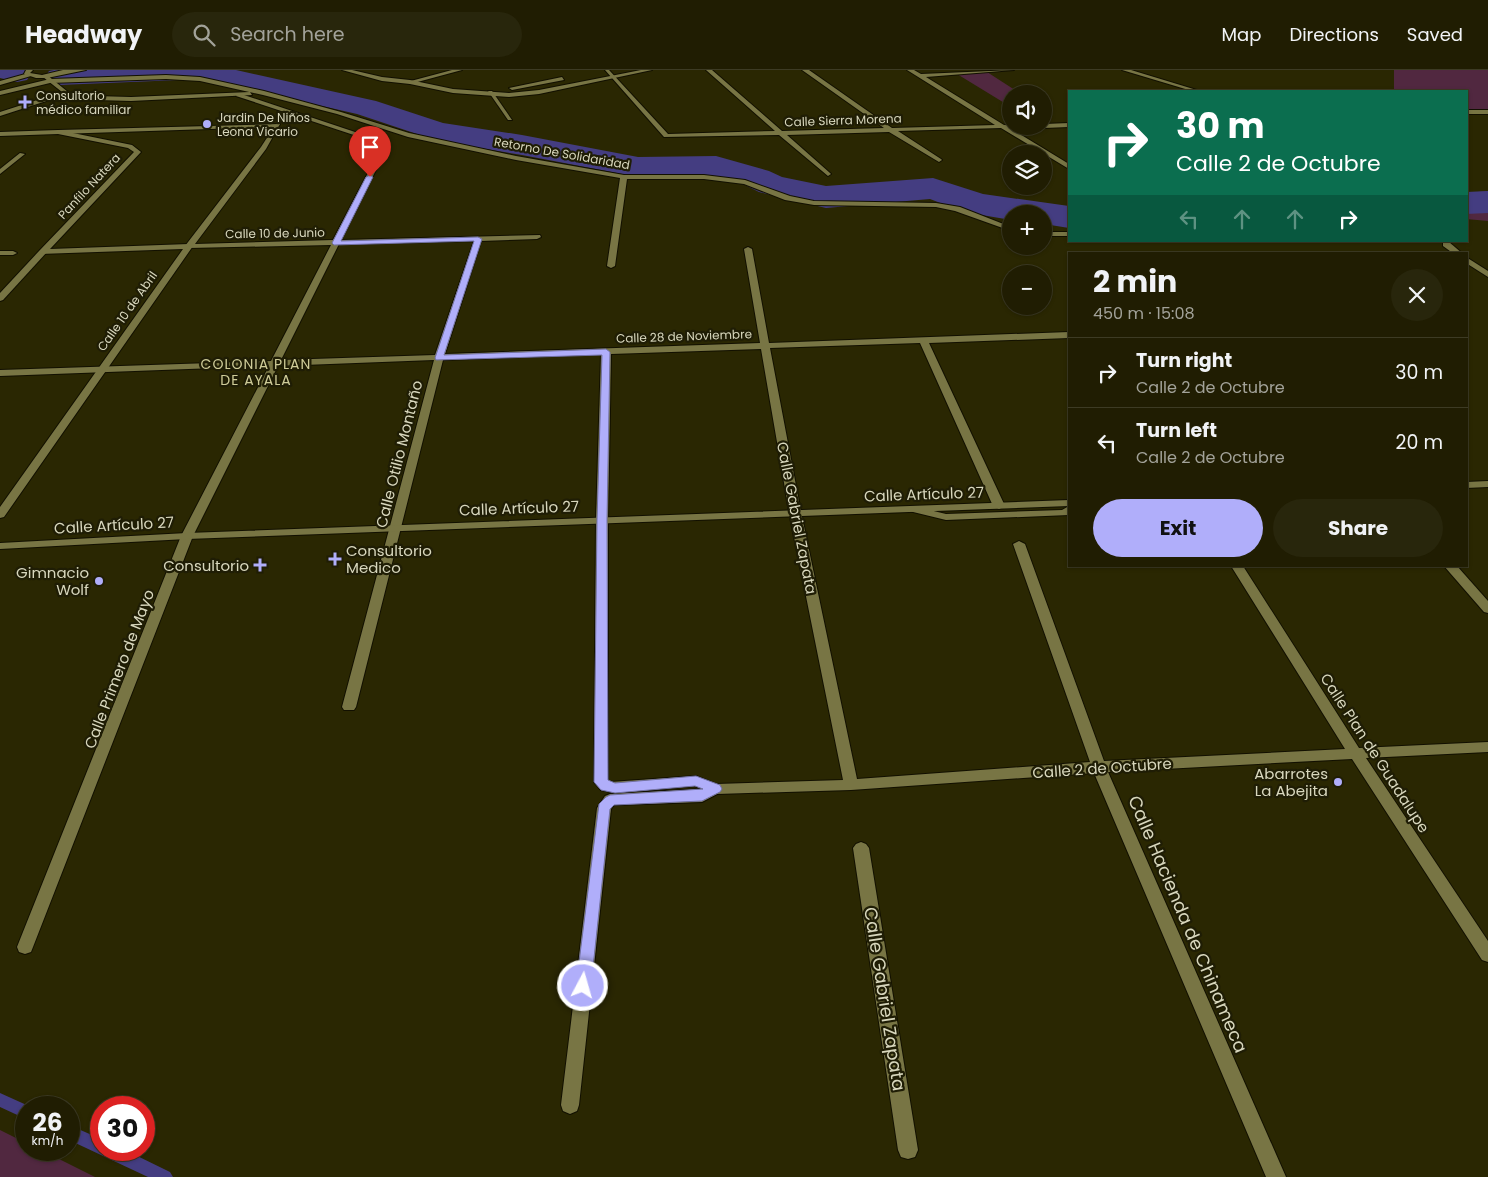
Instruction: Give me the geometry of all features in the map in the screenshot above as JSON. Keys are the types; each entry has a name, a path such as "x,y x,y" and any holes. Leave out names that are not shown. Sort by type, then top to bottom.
{"street":[{"path":"0,83 29,72 45,76 67,70 83,70"},
{"path":"345,70 382,79 410,82 468,93 524,94 649,70"},
{"path":"387,72 396,74 410,82 459,70"},
{"path":"590,74 614,70"},
{"path":"709,70 828,174"},
{"path":"805,70 939,160"},
{"path":"910,70 1068,166"},
{"path":"921,76 1011,70"},
{"path":"1125,70 1194,90"},
{"path":"607,71 613,77"},
{"path":"0,114 66,94 45,76"},
{"name":"Retorno De Solidaridad","path":"0,93 50,81 166,77 200,79 264,93 339,113 408,135 516,158 624,177 704,177 745,182 788,198 814,203 936,206 957,209 1002,226"},
{"path":"490,92 572,77"},
{"name":"Calle Sierra Morena","path":"613,77 666,136 1001,127"},
{"path":"490,92 510,119"},
{"path":"60,97 130,99 264,93"},
{"name":"Calle Primero de Mayo","path":"25,947 187,536 386,144 238,95"},
{"path":"1468,112 1488,112"},
{"name":"Calle 10 de Abril","path":"0,515 102,368 189,246 264,148 278,125 58,132"},
{"path":"1052,126 1068,125"},
{"path":"0,134 58,132"},
{"name":"Panfilo Natera","path":"0,298 138,152 130,146 58,132"},
{"path":"0,172 22,154"},
{"path":"611,266 624,177"},
{"path":"1052,234 1068,234"},
{"name":"Calle 10 de Junio","path":"43,252 189,246 537,237"},
{"name":"Calle Otilio Montaño","path":"349,707 439,358 478,239"},
{"path":"1446,244 1457,252"},
{"name":"Calle Gabriel Zapata","path":"748,249 795,512 851,785"},
{"path":"0,253 13,252"},
{"path":"1468,260 1488,275"},
{"name":"Calle 28 de Noviembre","path":"0,373 1068,335"},
{"path":"924,340 999,506"},
{"path":"602,520 606,352"},
{"path":"1468,485 1488,484"},
{"name":"Calle Artículo 27","path":"0,546 187,536 1068,503"},
{"path":"913,509 946,517 1065,513 1068,510"},
{"name":"Calle 2 de Octubre","path":"602,520 601,782 606,786 615,788 696,781 715,789 851,785 1099,767 1488,747"},
{"name":"Calle Hacienda de Chinameca","path":"1019,544 1099,767 1276,1177"},
{"name":"Calle Plan de Guadalupe","path":"1237,567 1355,753 1488,955"},
{"path":"1451,567 1488,609"},
{"name":"Calle 2 de Octubre","path":"570,1105 604,808 610,800 702,796 715,789"},
{"name":"Calle Gabriel Zapata","path":"861,848 908,1150"}],"shaded area":[{"path":"1394,70 1488,70 1488,110 1468,110 1468,90 1394,90"},
{"path":"987,72 1007,85 1002,85 1002,102 957,74"},
{"path":"1488,191 1488,221 1468,219 1468,193"},
{"path":"0,1130 15,1138 15,1161 63,1161 95,1177 0,1177"}],"waterway":[{"path":"4,70 17,74"},
{"path":"59,77 203,71 366,107 438,132 522,145 638,167 716,166 757,178 771,185 826,197 933,188 977,204 1068,217"},
{"path":"1468,203 1488,202"},
{"path":"0,1100 15,1107"},
{"path":"80,1137 90,1142"},
{"path":"131,1161 165,1177"}],"place":[{"name":"Consultorio médico familiar","path":"25,102"},
{"name":"Jardin De Niños Leona Vicario","path":"207,124"},
{"name":"Consultorio Medico","path":"335,559"},
{"name":"Consultorio","path":"260,565"},
{"name":"Gimnacio Wolf","path":"99,581"},
{"name":"Abarrotes La Abejita","path":"1338,782"}],"district":[{"name":"COLONIA PLAN DE AYALA","path":"256,372"}],"route":[{"path":"370,177 336,243 478,239 439,358 606,352 602,520 601,782 606,786 615,788 696,781 715,789 702,796 610,800 604,808 583,986"}]}
